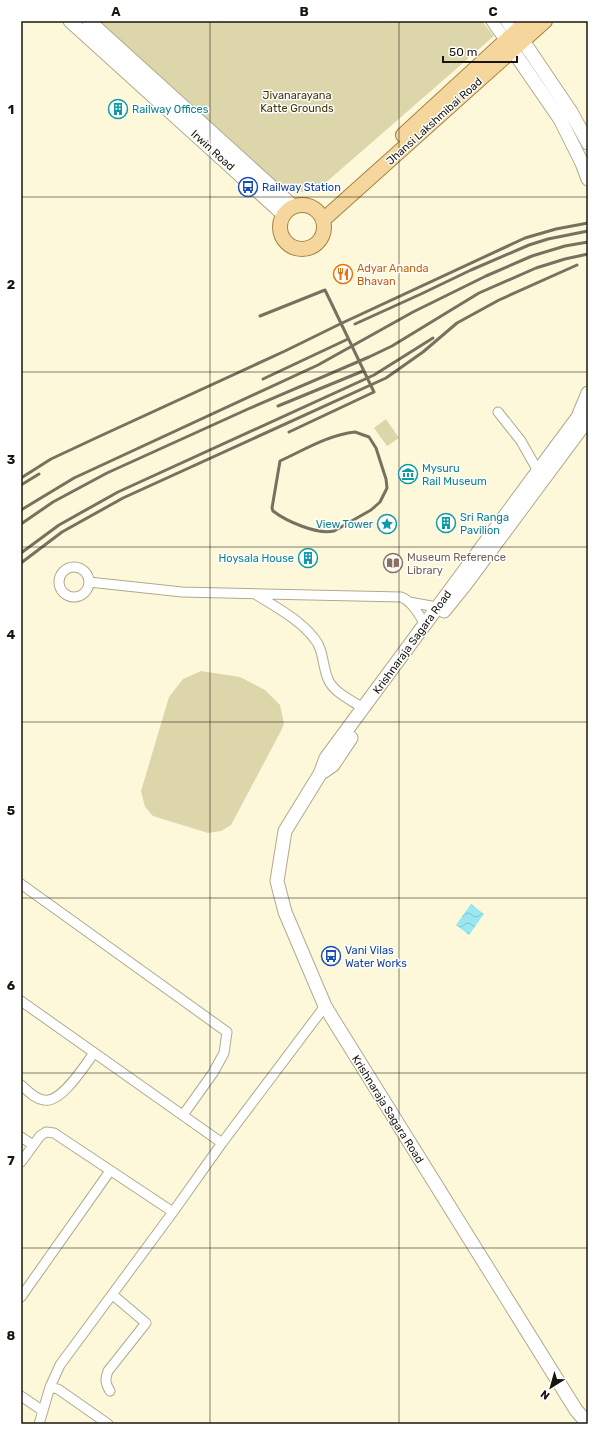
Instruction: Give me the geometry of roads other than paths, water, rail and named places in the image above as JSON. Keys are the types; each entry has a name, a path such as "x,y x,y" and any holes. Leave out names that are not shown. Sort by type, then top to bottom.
{"main road":[{"name":"Irwin Road","path":"70,21 289,211"},
{"name":"Irwin Road","path":"89,21 289,211"},
{"name":"Jhansi Lakshmibai Road","path":"514,41 527,21"},
{"name":"Jhansi Lakshmibai Road","path":"321,217 514,41 545,21"},
{"path":"514,41 571,112 588,143"},
{"path":"514,41 560,119 582,163 588,179"},
{"path":"307,206 314,208 321,217 324,228 323,235 314,246 307,248 292,246 283,237 280,226 289,211 307,206"},
{"name":"Krishnaraja Sagara Road","path":"441,610 538,471 578,417 588,393"},
{"name":"Krishnaraja Sagara Road","path":"588,417 586,422 540,485 363,708 326,758 320,774 284,831 277,882 285,912 325,1006 576,1410 588,1424"},
{"name":"Krishnaraja Sagara Road","path":"320,774 333,764 428,627"}],"street":[{"path":"492,21 514,41"},
{"path":"506,21 514,41"},
{"path":"498,412 522,441 538,471"},
{"path":"89,582 182,592 401,597 409,602 428,627"},
{"path":"254,594 302,624 321,648 328,680 336,690 363,708"},
{"path":"409,602 441,610"},
{"path":"21,884 227,1032 224,1053 213,1073 183,1115"},
{"path":"21,1001 222,1143"},
{"path":"39,1424 50,1388 60,1365 113,1295 222,1143 325,1006"},
{"path":"21,1085 32,1095 44,1101 53,1100 63,1093 94,1052"},
{"path":"21,1162 40,1136 46,1132 54,1133 173,1212"},
{"path":"21,1137 33,1146"},
{"path":"21,1297 110,1171"},
{"path":"110,1391 106,1385 105,1379 108,1371 146,1323 113,1295"},
{"path":"50,1388 58,1389 108,1424"},
{"path":"21,1396 43,1411"}],"water":[{"path":"471,904 484,914 469,935 456,925"}],"railway":[{"path":"21,478 51,459 525,238 556,229 588,223"},
{"path":"355,324 471,270 529,245 548,239 588,231"},
{"path":"21,510 74,478 318,365 413,312 486,276 532,256 565,246 588,242"},
{"path":"21,524 53,502 107,473 392,346 479,293 536,268 588,254"},
{"path":"21,563 62,532 123,498 386,378 423,352 457,323 499,300 577,265"},
{"path":"260,316 325,290 374,392 289,432"},
{"path":"21,553 59,525 118,492 374,375 433,338"},
{"path":"263,379 348,339"},
{"path":"278,406 363,371"},
{"path":"355,432 369,437 376,448 386,479 387,488 380,502 371,510 334,531 327,532 302,526 273,511 272,508 280,461 335,436 355,432"},
{"path":"21,485 39,474"}],"place":[{"name":"Railway Offices","path":"118,109"},
{"name":"Railway Station","path":"248,187"},
{"name":"Adyar Ananda Bhavan","path":"343,274"},
{"name":"Mysuru Rail Museum","path":"408,474"},
{"name":"Sri Ranga Pavilion","path":"446,523"},
{"name":"View Tower","path":"387,524"},
{"name":"Hoysala House","path":"308,558"},
{"name":"Museum Reference Library","path":"393,563"},
{"name":"Vani Vilas Water Works","path":"331,956"}],"park label":[{"name":"Jivanarayana Katte Grounds","path":"297,101"}]}
